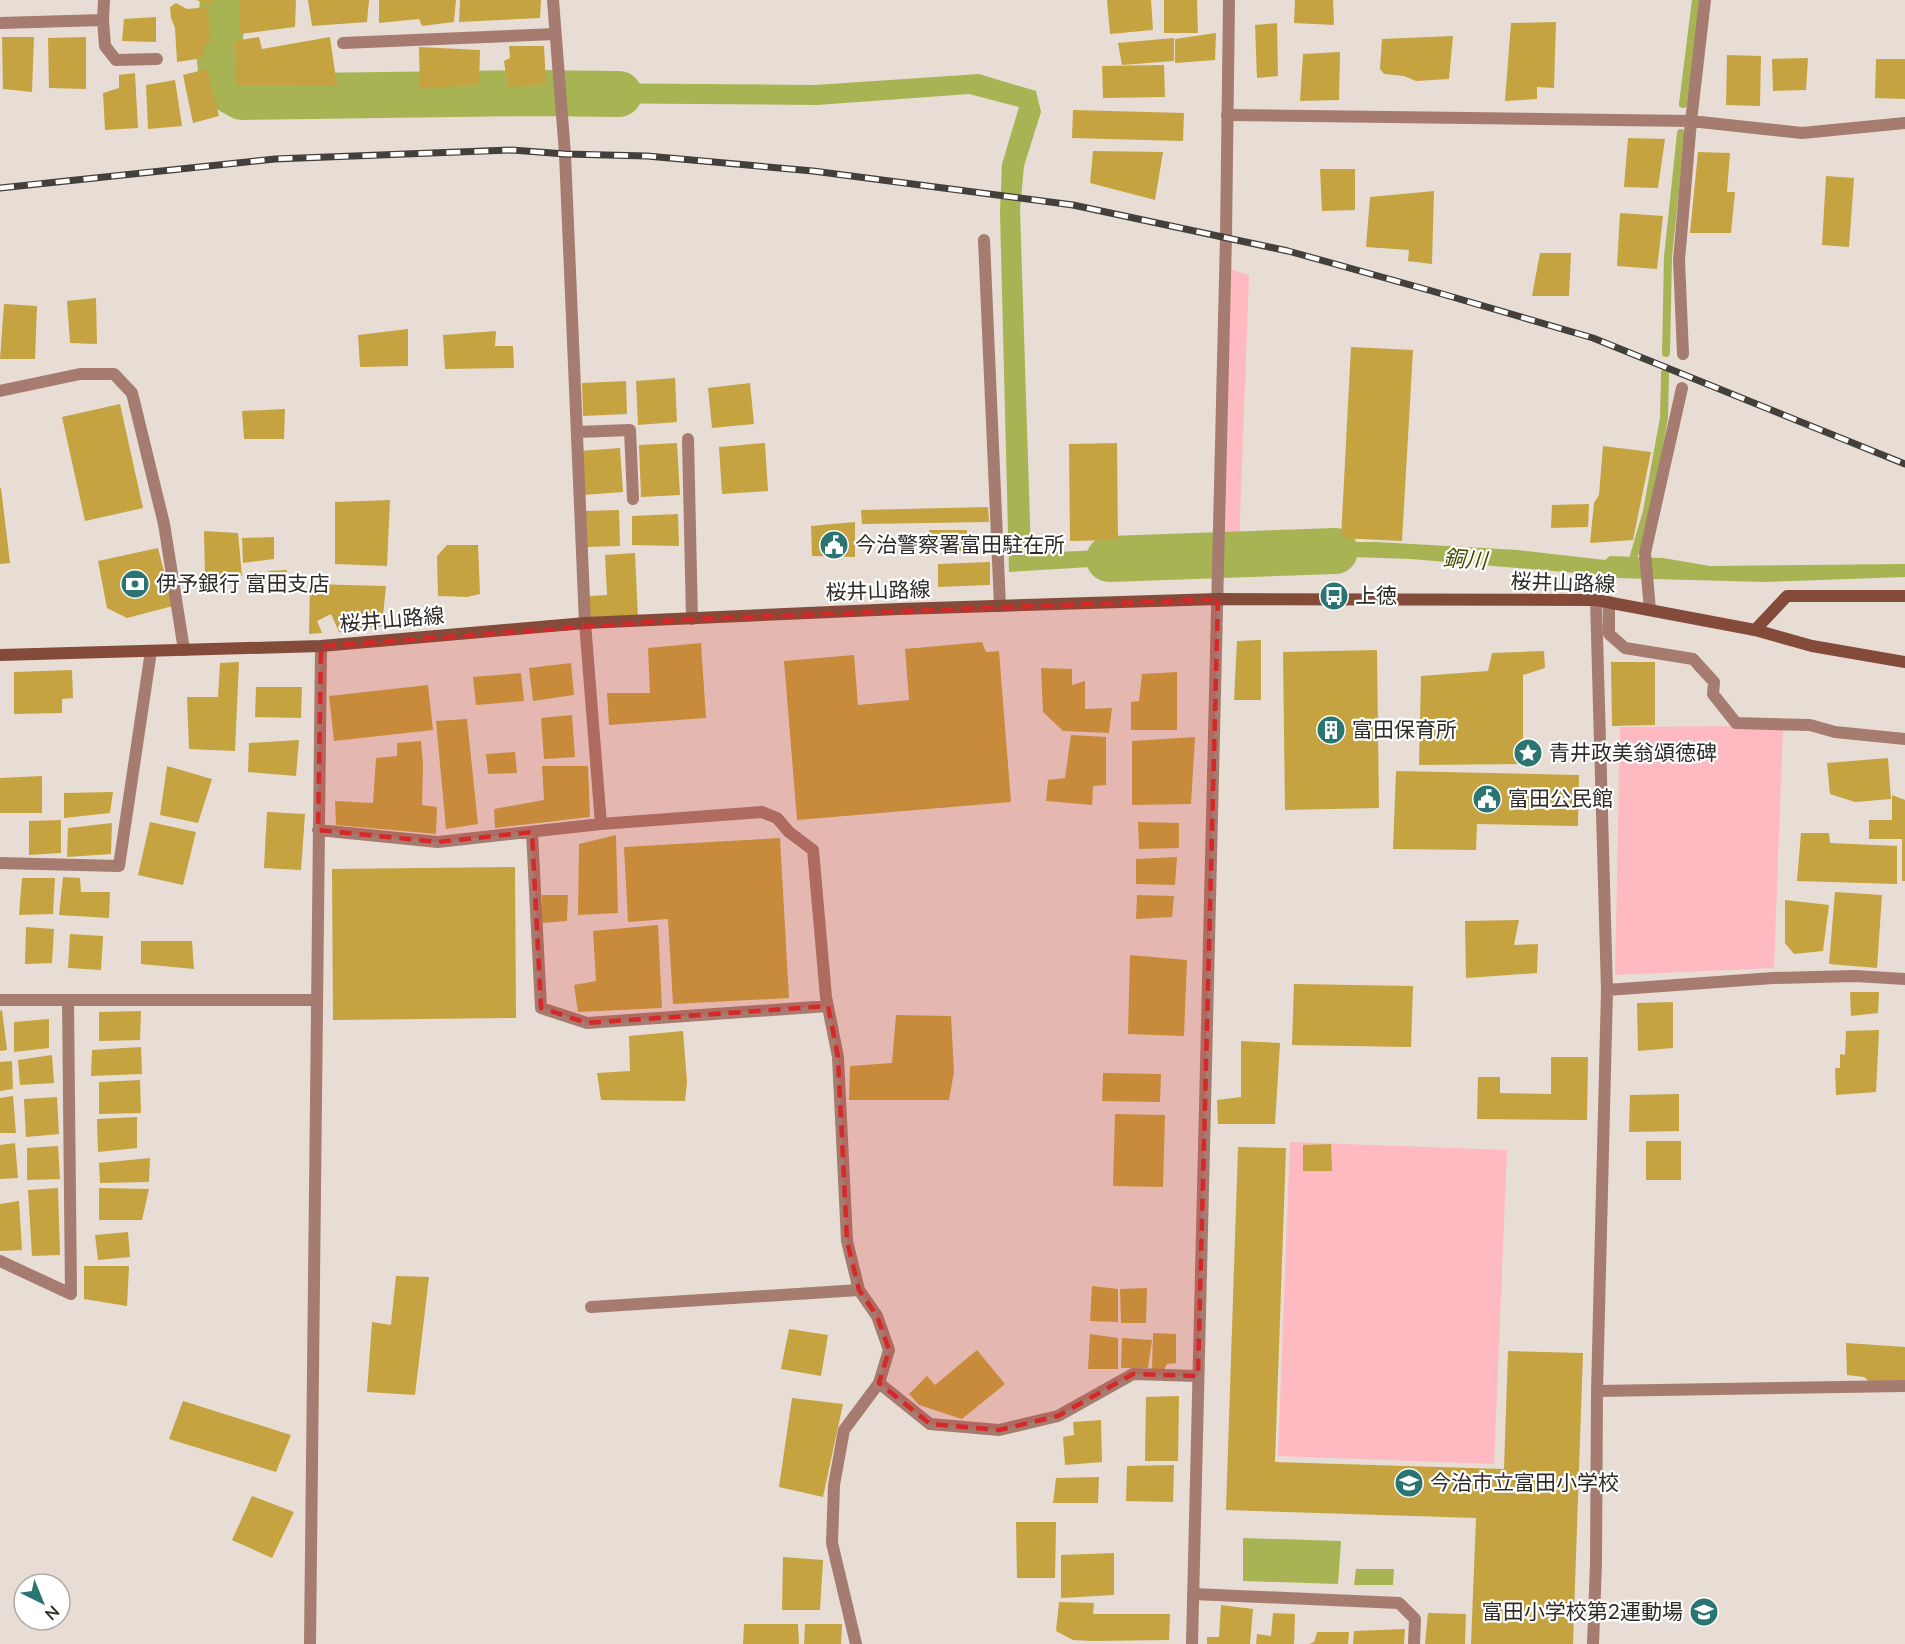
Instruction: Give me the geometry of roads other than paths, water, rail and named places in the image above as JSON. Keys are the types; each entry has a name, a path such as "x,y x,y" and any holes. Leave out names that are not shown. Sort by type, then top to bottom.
{"main road":[{"path":"1755,630 1787,596 1905,596"},
{"name":"桜井山路線","path":"0,655 321,646 585,623 1218,599 1603,601 1755,630 1812,646 1905,662"}],"street":[{"path":"104,0 105,46 116,60 157,59"},
{"path":"553,0 565,154 585,623 600,824"},
{"path":"1192,1644 1218,599 1229,0"},
{"path":"1683,354 1679,260 1691,121 1705,0"},
{"path":"0,23 103,20"},
{"path":"343,43 555,34"},
{"path":"1227,115 1691,121 1802,133 1905,123"},
{"path":"984,240 1000,606"},
{"path":"0,391 80,374 114,374 132,393 164,524 184,650"},
{"path":"1650,610 1645,552 1682,388"},
{"path":"577,432 630,430 633,499"},
{"path":"688,439 692,619"},
{"path":"1603,601 1609,634 1625,648 1693,659 1714,682 1713,694 1736,723 1810,725 1836,732 1905,739"},
{"path":"1593,1644 1607,990 1603,601"},
{"path":"310,1644 321,646"},
{"path":"0,863 119,866 151,651"},
{"path":"318,830 438,842 600,824 762,812 777,818 789,832 813,850 828,1006 838,1057 847,1241 859,1290 877,1316 889,1350 879,1383 844,1430 834,1485 832,1543 856,1644"},
{"path":"532,832 541,1008 587,1023 828,1006"},
{"path":"1607,990 1773,978 1855,976 1905,979"},
{"path":"0,1000 316,1000"},
{"path":"0,1261 71,1294 68,1000"},
{"path":"591,1306 859,1290"},
{"path":"879,1383 930,1424 999,1430 1058,1416 1133,1374 1198,1376"},
{"path":"1597,1390 1905,1386"},
{"path":"1193,1594 1399,1603 1415,1619 1414,1644"}],"water":[{"path":"979,74 1036,91 1041,112 1024,166 1020,209 1031,553 1173,547 1173,562 1009,572 1000,212 1002,164 1019,107 969,94 817,105 566,103 569,83 815,85"},
{"path":"1271,539 1518,550 1605,560 1610,556 1663,558 1710,566 1905,564 1905,577 1765,582 1615,578 1613,576 1411,559 1271,557"},
{"path":"1243,1538 1341,1541 1338,1584 1243,1581"},
{"path":"1356,1569 1394,1569 1393,1585 1354,1585"}],"waterway":[{"path":"223,0 219,52 223,86 242,97 619,94"},
{"path":"1683,104 1696,0"},
{"path":"1666,353 1668,257 1681,133"},
{"path":"1631,566 1647,511 1664,418 1665,373"},
{"name":"銅川","path":"1109,559 1335,551"}],"railway":[{"path":"0,188 275,159 512,150 647,156 813,171 1073,205 1288,251 1593,338 1905,464"}],"place":[{"name":"今治警察署富田駐在所","path":"834,545"},
{"name":"伊予銀行 富田支店","path":"135,584"},
{"name":"上徳","path":"1334,596"},
{"name":"富田保育所","path":"1331,730"},
{"name":"青井政美翁頌徳碑","path":"1528,753"},
{"name":"富田公民館","path":"1487,799"},
{"name":"今治市立富田小学校","path":"1409,1483"},
{"name":"富田小学校第2運動場","path":"1704,1612"}]}
